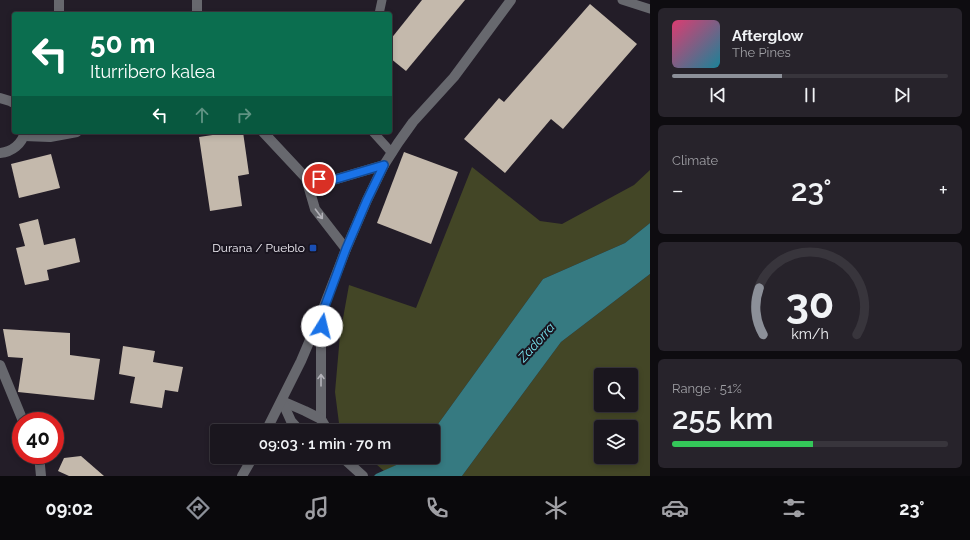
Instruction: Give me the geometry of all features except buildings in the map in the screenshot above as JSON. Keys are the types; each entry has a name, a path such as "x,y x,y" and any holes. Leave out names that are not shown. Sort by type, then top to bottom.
{"street":[{"path":"59,0 59,12"},
{"path":"197,0 197,12"},
{"path":"270,424 282,401 322,314 346,249 384,165 414,122 454,77 511,0"},
{"path":"0,98 12,102"},
{"path":"0,153 12,150 19,144 24,134 50,137 66,134"},
{"path":"265,134 306,178 315,210 346,249"},
{"path":"306,178 333,180 384,165"},
{"path":"321,420 322,314"},
{"path":"0,365 19,412"},
{"path":"282,401 305,411 321,420 324,424"},
{"path":"282,401 293,424"},
{"path":"40,464 42,476"},
{"path":"242,476 249,464"},
{"path":"350,464 363,476"}],"lane":[{"path":"379,12 382,0"},
{"path":"622,0 650,9"},
{"path":"375,134 392,153"}],"green space":[{"path":"472,167 540,221 562,224 634,185 650,170 650,223 625,243 543,279 438,424 339,424 335,392 340,335 349,285 416,308"},
{"path":"650,274 650,476 462,476 561,342"},
{"path":"376,464 398,464 384,471"}],"water":[{"name":"Zadorra","path":"650,223 650,274 561,342 462,476 374,476 398,464 440,464 440,424 438,424 543,279 625,243"}],"place":[{"name":"Durana / Pueblo","path":"313,248"}],"route":[{"path":"319,179 333,180 384,165 346,249 322,314 322,326"}]}
